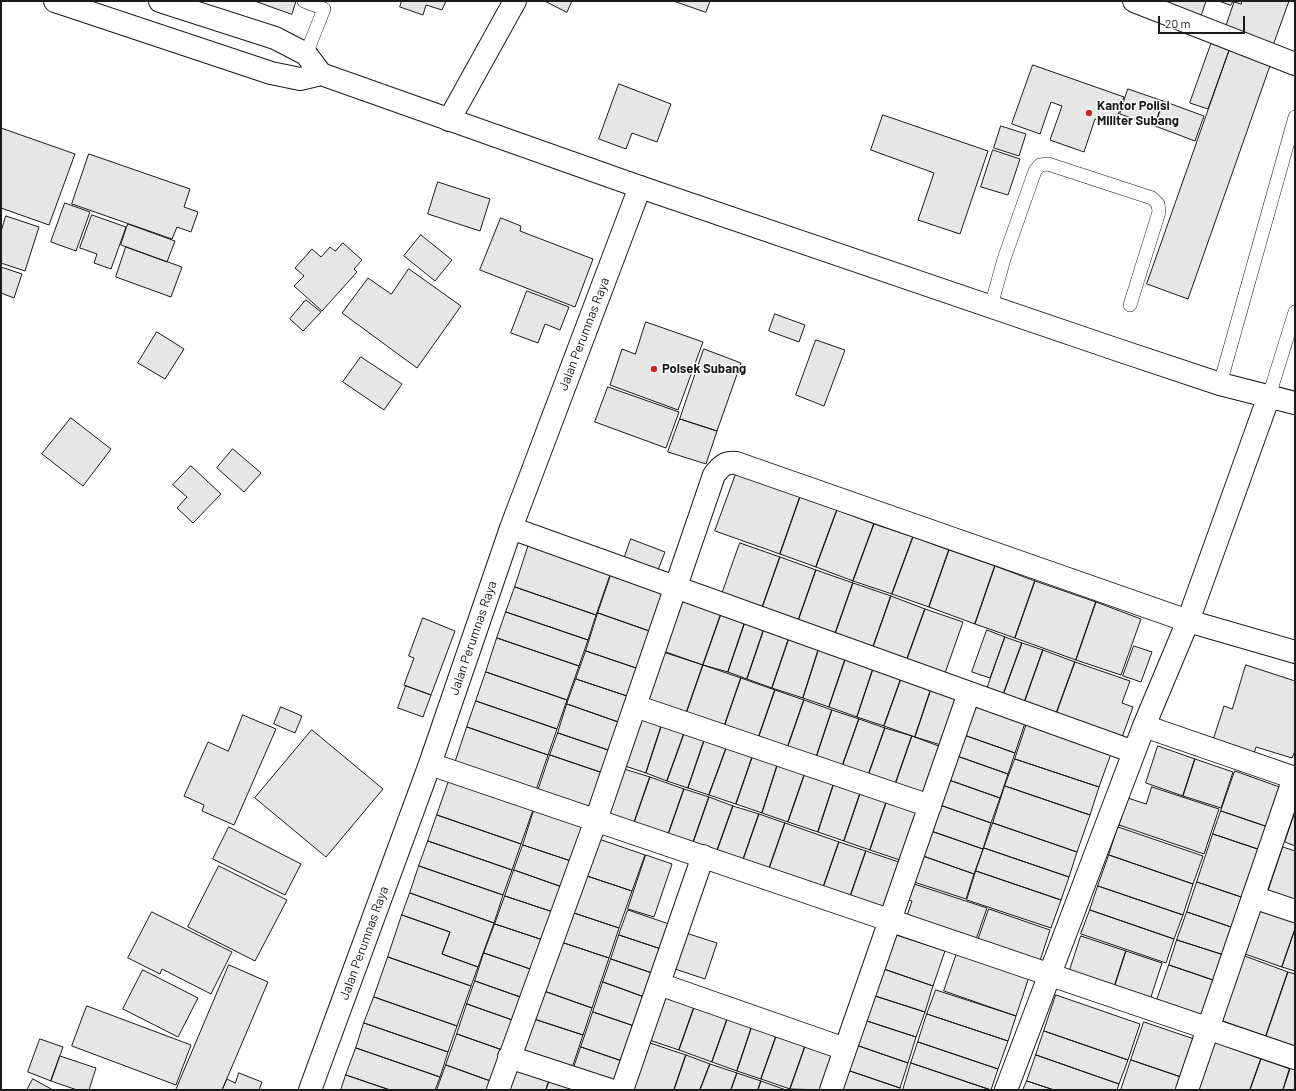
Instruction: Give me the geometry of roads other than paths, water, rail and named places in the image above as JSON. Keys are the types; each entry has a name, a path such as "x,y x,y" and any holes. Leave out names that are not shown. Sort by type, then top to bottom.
{"street":[{"path":"55,1 271,73 300,79 320,74 640,187 1220,384 1295,403"},
{"path":"160,1 274,38 306,54 320,74"},
{"path":"449,120 515,1"},
{"path":"1134,1 1295,64"},
{"name":"Jalan Perumnas Raya","path":"310,1090 430,764 511,528 640,187"},
{"path":"1006,1090 1144,726 1188,621 1269,396"},
{"path":"498,1090 596,820 714,475 720,466 728,462 736,463 1188,621 1295,652"},
{"path":"511,528 1134,752"},
{"path":"831,1090 970,693"},
{"path":"635,706 930,806"},
{"path":"1144,726 1295,778 1186,1090"},
{"path":"430,764 1295,1058"},
{"path":"622,1090 703,856"},
{"path":"1253,898 1295,911"},
{"path":"659,984 845,1049"},
{"path":"509,1057 610,1090"}],"lane":[{"path":"304,1 324,9 306,54"},
{"path":"1220,384 1295,117"},
{"path":"991,306 1004,259 1035,171 1040,165 1048,164 1152,198 1158,204 1160,212 1130,305"},
{"path":"1269,396 1295,312"}],"place":[{"name":"Kantor Polisi Militer Subang","path":"1089,113"},
{"name":"Polsek Subang","path":"654,369"}]}
